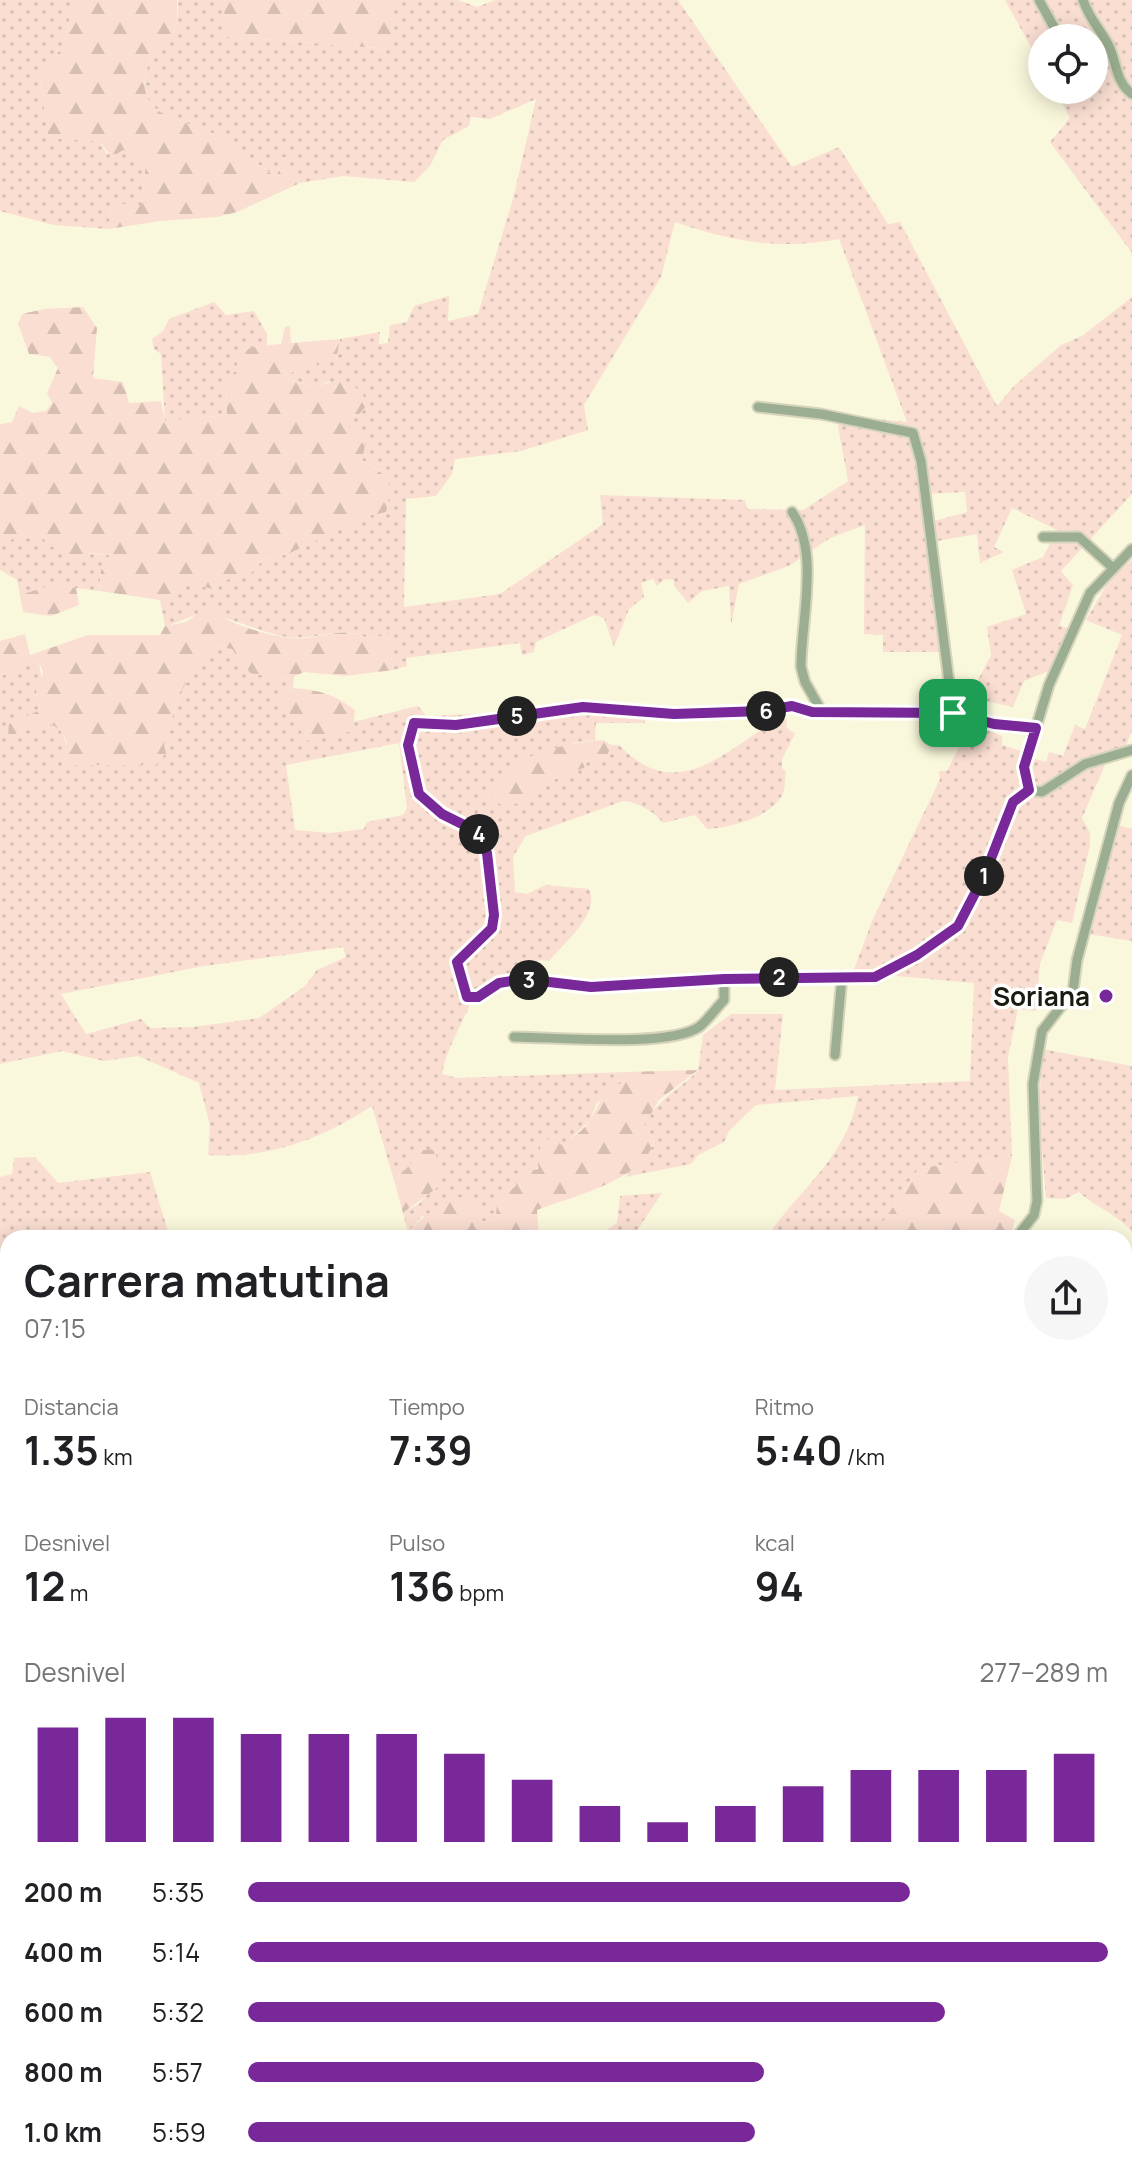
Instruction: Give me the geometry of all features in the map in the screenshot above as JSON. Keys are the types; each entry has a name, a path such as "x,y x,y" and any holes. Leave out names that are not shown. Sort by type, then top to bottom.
{"street":[{"path":"1039,0 1052,24"},
{"path":"1083,0 1089,18 1106,41 1119,81 1132,94"},
{"path":"758,407 835,416 913,433 921,461 953,713"},
{"path":"792,512 805,547 801,667 805,682 822,712"},
{"path":"1043,537 1079,537 1113,568"},
{"path":"1029,790 1024,767 1049,685 1090,593 1132,549"},
{"path":"1036,728 994,724 953,713 822,712 792,706 763,711 674,714 583,707 456,725 414,723 408,745 419,794 442,814 476,831 487,853 494,915 492,928 457,962 467,997 478,997 499,983 524,979 591,987 724,979 875,977 917,955 958,926 985,874 1013,802 1029,790 1042,792 1085,764 1132,750"},
{"path":"1022,1230 1034,1215 1037,1201 1033,1084 1042,1031 1073,991 1077,960 1119,803 1132,775"},
{"path":"835,1055 842,976"},
{"path":"514,1037 681,1035 699,1026 724,1000 724,979"}],"green space":[{"path":"0,0 75,0 62,47 40,78 48,138 99,141 107,154 123,150 146,164 141,206 111,203 109,229 54,225 0,211"},
{"path":"75,0 177,0 178,28 154,53 149,64 145,75 147,97 159,111 216,135 276,177 285,156 300,183 237,212 217,217 109,229 111,203 141,205 146,164 123,150 112,157 99,141 48,138 40,78 62,47"},
{"path":"178,0 226,0 222,36 389,49 394,0 458,0 477,7 495,0 678,0 792,167 839,147 888,224 900,222 997,406 1014,386 1061,345 1082,336 1132,297 1132,494 1061,571 1073,585 1059,626 1069,628 1054,669 1024,681 1013,707 976,699 977,682 991,655 987,627 1026,614 1012,570 1043,557 1057,530 1012,508 994,547 1004,552 980,563 977,534 937,541 934,521 967,512 965,492 924,494 944,652 883,652 883,635 864,634 865,525 830,538 789,566 739,584 731,625 729,586 702,591 688,603 674,586 674,580 665,579 657,586 653,579 641,583 644,597 629,609 614,647 604,618 594,615 536,642 534,652 522,655 520,643 406,658 407,666 393,670 389,633 370,640 351,633 288,637 207,614 165,626 160,600 190,583 216,590 225,580 250,574 263,560 288,554 368,516 386,511 381,472 362,460 329,381 317,387 288,380 290,373 336,360 340,339 380,332 379,344 388,343 390,325 407,322 414,306 449,296 448,321 478,314 513,199 536,99 490,119 471,117 469,126 443,140 430,166 414,182 343,176 300,183 284,157 277,178 216,135 154,107 147,97 145,76 154,54 178,28","holes":["675,222 776,244 839,239 907,422 836,415 848,481 803,510 747,509 745,500 600,495 603,524 500,594 404,607 406,499 436,496 452,474 455,459 521,451 588,430 584,405 661,277"]},
{"path":"226,0 394,0 390,49 221,36"},
{"path":"1005,0 1132,0 1132,253 1050,142 1070,118 1062,104 1108,104 1108,24 1028,24 1028,42"},
{"path":"214,302 226,315 254,311 267,334 267,347 252,347 238,370 226,380 227,415 165,421 161,354 154,349 152,339 163,331 169,319"},
{"path":"83,307 97,328 93,378 123,382 129,403 161,401 165,421 227,415 226,380 237,370 237,356 252,347 281,344 285,327 290,326 291,343 340,339 336,360 290,373 288,380 317,387 340,381 353,386 364,396 368,404 349,425 350,430 367,435 362,460 388,480 390,492 386,512 368,516 288,554 263,560 250,574 225,580 216,590 190,583 160,600 99,591 101,570 107,565 109,555 90,553 72,563 42,538 16,537 0,546 0,424 12,422 19,406 33,413 46,411 52,403 47,393 58,368 50,357 29,354 18,324 22,314 44,309"},
{"path":"16,537 43,538 63,552 109,555 107,565 101,570 99,591 52,585 20,595 17,580 0,570 0,546"},
{"path":"1132,560 1132,730 1123,754 1108,758 1082,818 1090,833 1090,845 1072,923 1057,920 1040,964 1036,1011 1018,1009 1008,1057 1012,1156 919,1168 877,1230 772,1230 833,1155 852,1118 858,1096 756,1105 729,1131 724,1142 698,1155 691,1164 625,1177 653,1146 654,1138 644,1126 649,1117 661,1102 698,1071 703,1035 731,1014 783,1014 775,1090 970,1081 974,983 853,972 873,919 940,779 939,771 947,771 971,723 1002,736 1002,745 1021,751 1020,761 1029,764 1032,758 1046,762 1049,752 1063,756 1075,725 1085,729 1122,635 1086,620 1110,579"},
{"path":"52,585 76,588 79,605 51,616 23,612 20,595"},
{"path":"208,606 239,625 283,637 306,638 347,632 370,640 389,633 393,670 345,676 304,672 287,680 250,673 232,649 212,646 179,694 164,745 166,753 156,765 62,765 66,742 61,732 51,724 8,736 9,724 40,710 36,693 43,672 39,662 25,663 0,677 0,641 25,634 30,655 88,635 160,635 165,626 186,622"},
{"path":"212,646 232,649 250,673 287,680 294,677 293,688 280,698 352,731 353,722 418,706 426,716 479,714 576,700 645,706 645,723 596,723 595,740 574,743 525,803 559,776 584,768 588,759 606,759 611,745 619,745 638,761 656,770 673,773 708,764 761,730 759,723 787,719 786,727 795,734 782,759 782,769 786,771 780,799 752,819 707,829 695,815 663,823 645,808 623,801 526,836 513,857 515,892 527,894 545,885 589,889 590,908 579,928 549,961 540,960 474,995 442,1074 457,1078 626,1072 626,1081 596,1104 590,1121 516,1186 496,1218 481,1222 422,1216 410,1230 403,1213 420,1203 429,1191 412,1163 394,1180 372,1106 333,1128 294,1144 252,1154 208,1155 210,1125 199,1083 138,1056 104,1061 62,1051 0,1064 0,677 25,663 39,662 42,681 36,693 40,710 10,724 8,735 51,724 61,729 69,752 62,764 164,745 179,694","holes":["399,743 407,808 403,815 367,822 364,829 330,833 295,830 286,765","343,947 346,957 317,970 305,986 259,1018 193,1027 150,1028 141,1019 86,1034 61,994 204,966"]},
{"path":"293,688 326,694 355,710 353,731 307,741 280,698"},
{"path":"603,740 611,745 606,759 588,759 584,768 559,776 525,803 501,805 485,792 508,769 522,761 554,748"},
{"path":"1118,825 1132,829 1132,941 1088,934"},
{"path":"1042,1049 1132,1066 1132,1230 1079,1192 1065,1199 1046,1198 1039,1112"},
{"path":"698,1070 659,1100 644,1126 654,1138 649,1152 639,1165 606,1184 537,1210 538,1230 410,1230 427,1214 464,1196 477,1205 482,1222 496,1218 497,1201 516,1186 517,1173 538,1169 541,1140 559,1138 560,1145 577,1134 608,1092 625,1081 626,1072"},
{"path":"435,1149 442,1184 403,1213 394,1180 412,1163 413,1151"},
{"path":"1012,1156 999,1211 1015,1220 1012,1230 877,1230 919,1168"},
{"path":"35,1157 58,1183 150,1172 168,1230 0,1230 0,1177 12,1174 14,1158"},
{"path":"662,1193 637,1230 606,1230 617,1223 620,1196"}],"place":[{"name":"Soriana","path":"1106,996"}],"route":[{"path":"792,706 812,712 873,710 953,713 994,724 1036,728 1024,767 1029,790 1019,794 1013,802 985,874 958,926 917,955 875,977 865,978 724,979 591,987 524,979 499,983 478,997 467,997 463,993 457,962 492,928 494,915 487,853 476,831 442,814 419,794 408,745 414,723 456,725 583,707 674,714 763,711 792,706"}]}
